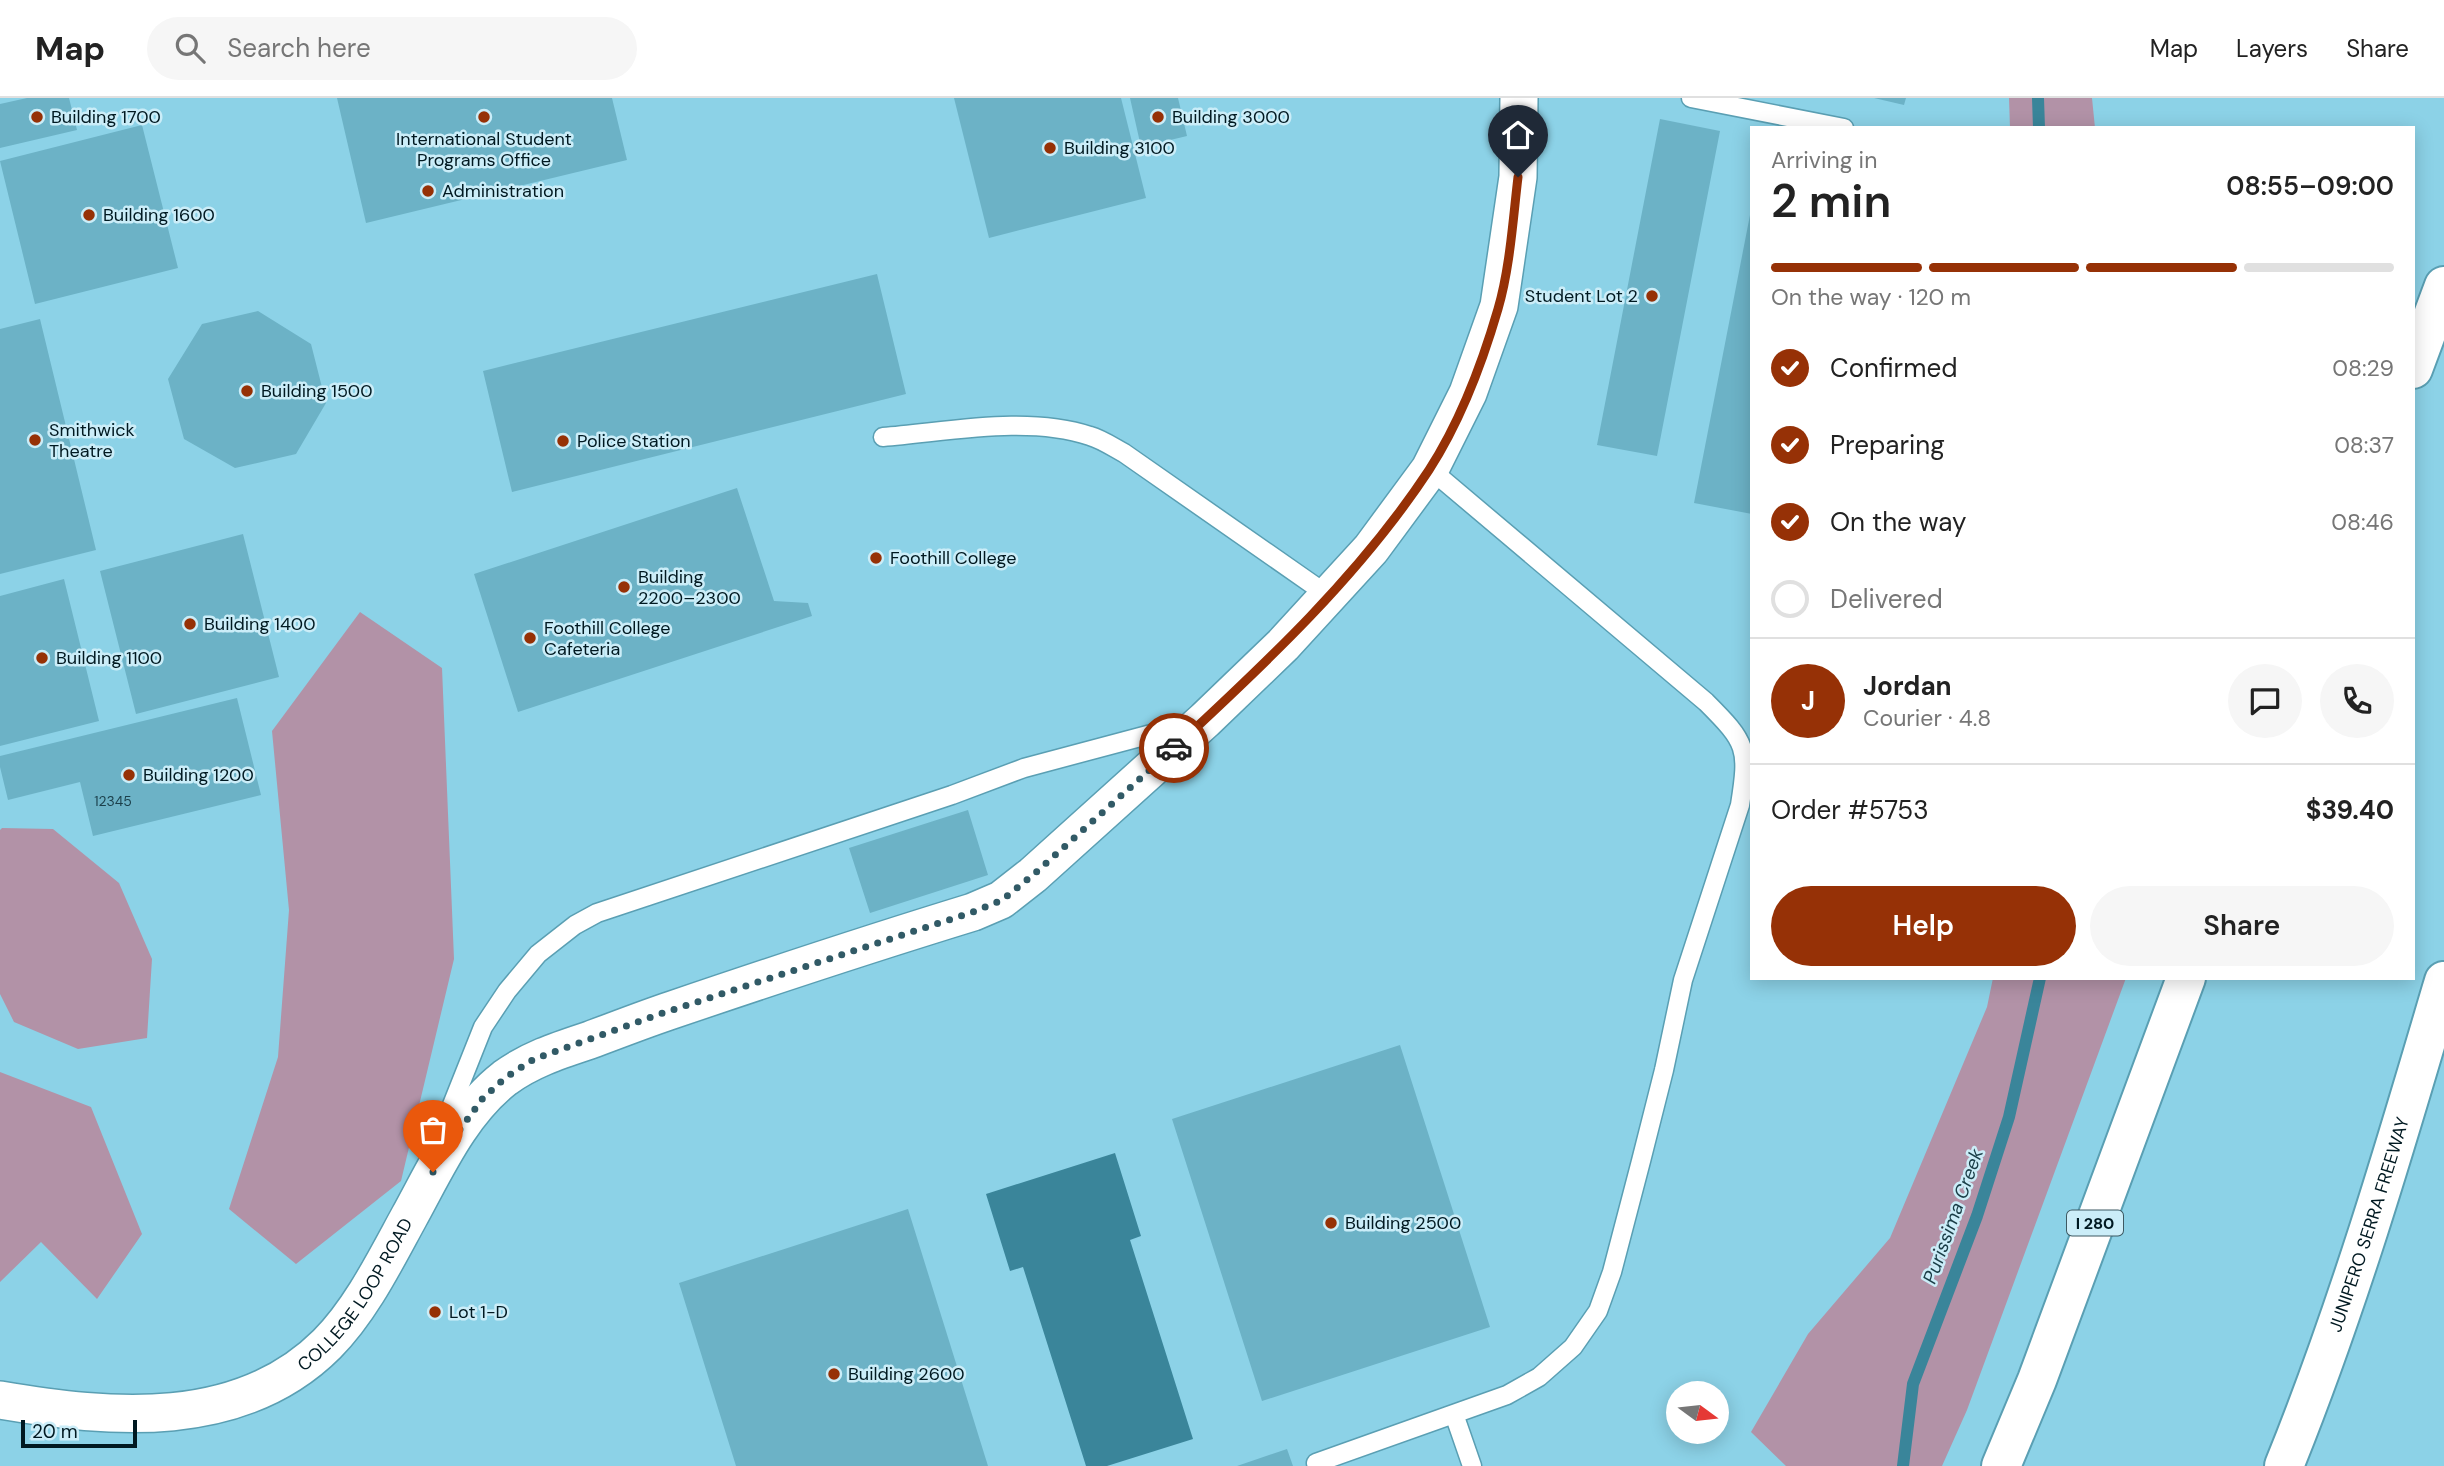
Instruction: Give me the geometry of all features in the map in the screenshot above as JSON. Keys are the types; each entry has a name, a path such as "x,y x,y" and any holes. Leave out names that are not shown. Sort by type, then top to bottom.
{"highway":[{"path":"2415,364 2444,286"},
{"name":"I 280","path":"2001,1466 2037,1380 2185,980"},
{"name":"JUNIPERO SERRA FREEWAY","path":"2284,1466 2382,1190 2444,981"}],"street":[{"name":"COLLEGE LOOP ROAD","path":"0,1399 83,1411 131,1414 190,1410 253,1395 298,1367 327,1344 358,1305 380,1270 445,1150 469,1114 505,1078 534,1059 648,1018 973,912 1002,900 1033,875 1205,720 1283,645 1371,549 1430,469 1468,393 1499,306 1518,177 1519,98"}],"lane":[{"path":"1691,98 1834,126"},
{"path":"883,437 1013,426 1050,428 1091,436 1124,453 1329,596"},
{"path":"1315,1463 1507,1395 1539,1377 1573,1347 1598,1311 1612,1272 1648,1135 1683,980 1741,805 1746,763 1744,751 1733,729 1706,702 1430,469"},
{"path":"410,1215 482,1027 538,954 575,925 597,913 952,795 1024,768 1205,720"},
{"path":"1454,1414 1472,1466"}],"shaded area":[{"path":"2009,98 2092,98 2095,126 2010,126"},
{"path":"360,612 442,668 454,959 401,1181 296,1264 229,1209 278,1057 289,910 272,731"},
{"path":"2,828 53,829 119,883 152,959 147,1038 78,1049 14,1022 0,994"},
{"path":"1993,980 2125,980 1967,1410 1942,1466 1786,1466 1751,1432 1808,1334 1890,1238 1987,1007"},
{"path":"0,1072 91,1107 142,1234 97,1299 41,1242 0,1282"}],"water":[{"path":"1115,1153 1141,1236 1130,1240 1193,1439 1107,1466 1086,1466 1023,1267 1010,1271 986,1194"}],"building":[{"name":"Building 1700","path":"27,98 69,98 77,130 0,148 0,104"},
{"name":"Administration","path":"337,98 612,98 627,160 366,223"},
{"name":"Building 3100","path":"954,98 1121,98 1146,198 989,238"},
{"name":"Building 3000","path":"1130,98 1178,98 1187,136 1141,147"},
{"path":"1874,98 1906,98 1904,105"},
{"path":"1660,119 1720,131 1657,456 1597,445"},
{"name":"Building 1600","path":"142,125 178,268 35,304 0,161"},
{"path":"1750,215 1750,514 1694,503"},
{"path":"877,274 906,394 512,492 483,371"},
{"name":"Building 1500","path":"258,311 311,344 326,403 296,454 235,468 184,439 168,379 202,324"},
{"name":"Smithwick Theatre","path":"40,319 96,550 0,574 0,329"},
{"name":"Building 2200–2300","path":"737,488 774,601 808,603 812,616 518,712 474,574"},
{"name":"Building 1400","path":"243,534 279,677 136,714 100,571"},
{"name":"Building 1100","path":"64,579 99,721 0,746 0,596"},
{"name":"Building 1200","path":"237,698 261,795 93,836 80,782 8,800 0,756"},
{"path":"968,810 988,875 870,913 849,848"},
{"name":"Building 2500","path":"1400,1045 1490,1327 1262,1401 1172,1119"},
{"name":"Building 2600","path":"908,1209 988,1466 736,1466 679,1283"},
{"path":"1287,1449 1293,1466 1237,1466"}],"waterway":[{"name":"Purissima Creek","path":"2038,98 2039,126"},
{"name":"Purissima Creek","path":"1903,1466 1913,1384 1977,1216 2009,1117 2040,980"}],"way so far":[{"path":"433,1172 469,1114 483,1098 505,1078 534,1059 636,1022 973,912 1002,900 1174,748"}],"place":[{"name":"Building 1700","path":"37,117"},
{"name":"International Student Programs Office","path":"484,117"},
{"name":"Building 3000","path":"1158,117"},
{"name":"Building 3100","path":"1050,148"},
{"name":"Administration","path":"428,191"},
{"name":"Building 1600","path":"89,215"},
{"name":"Student Lot 2","path":"1652,296"},
{"name":"Building 1500","path":"247,391"},
{"name":"Smithwick Theatre","path":"35,440"},
{"name":"Police Station","path":"563,441"},
{"name":"Foothill College","path":"876,558"},
{"name":"Building 2200–2300","path":"624,587"},
{"name":"Building 1400","path":"190,624"},
{"name":"Foothill College Cafeteria","path":"530,638"},
{"name":"Building 1100","path":"42,658"},
{"name":"Building 1200","path":"129,775"},
{"name":"Building 2500","path":"1331,1223"},
{"name":"Lot 1-D","path":"435,1312"},
{"name":"Building 2600","path":"834,1374"}],"route":[{"path":"1174,748 1283,645 1329,596 1371,549 1430,469 1468,393 1499,306 1518,177"}]}
